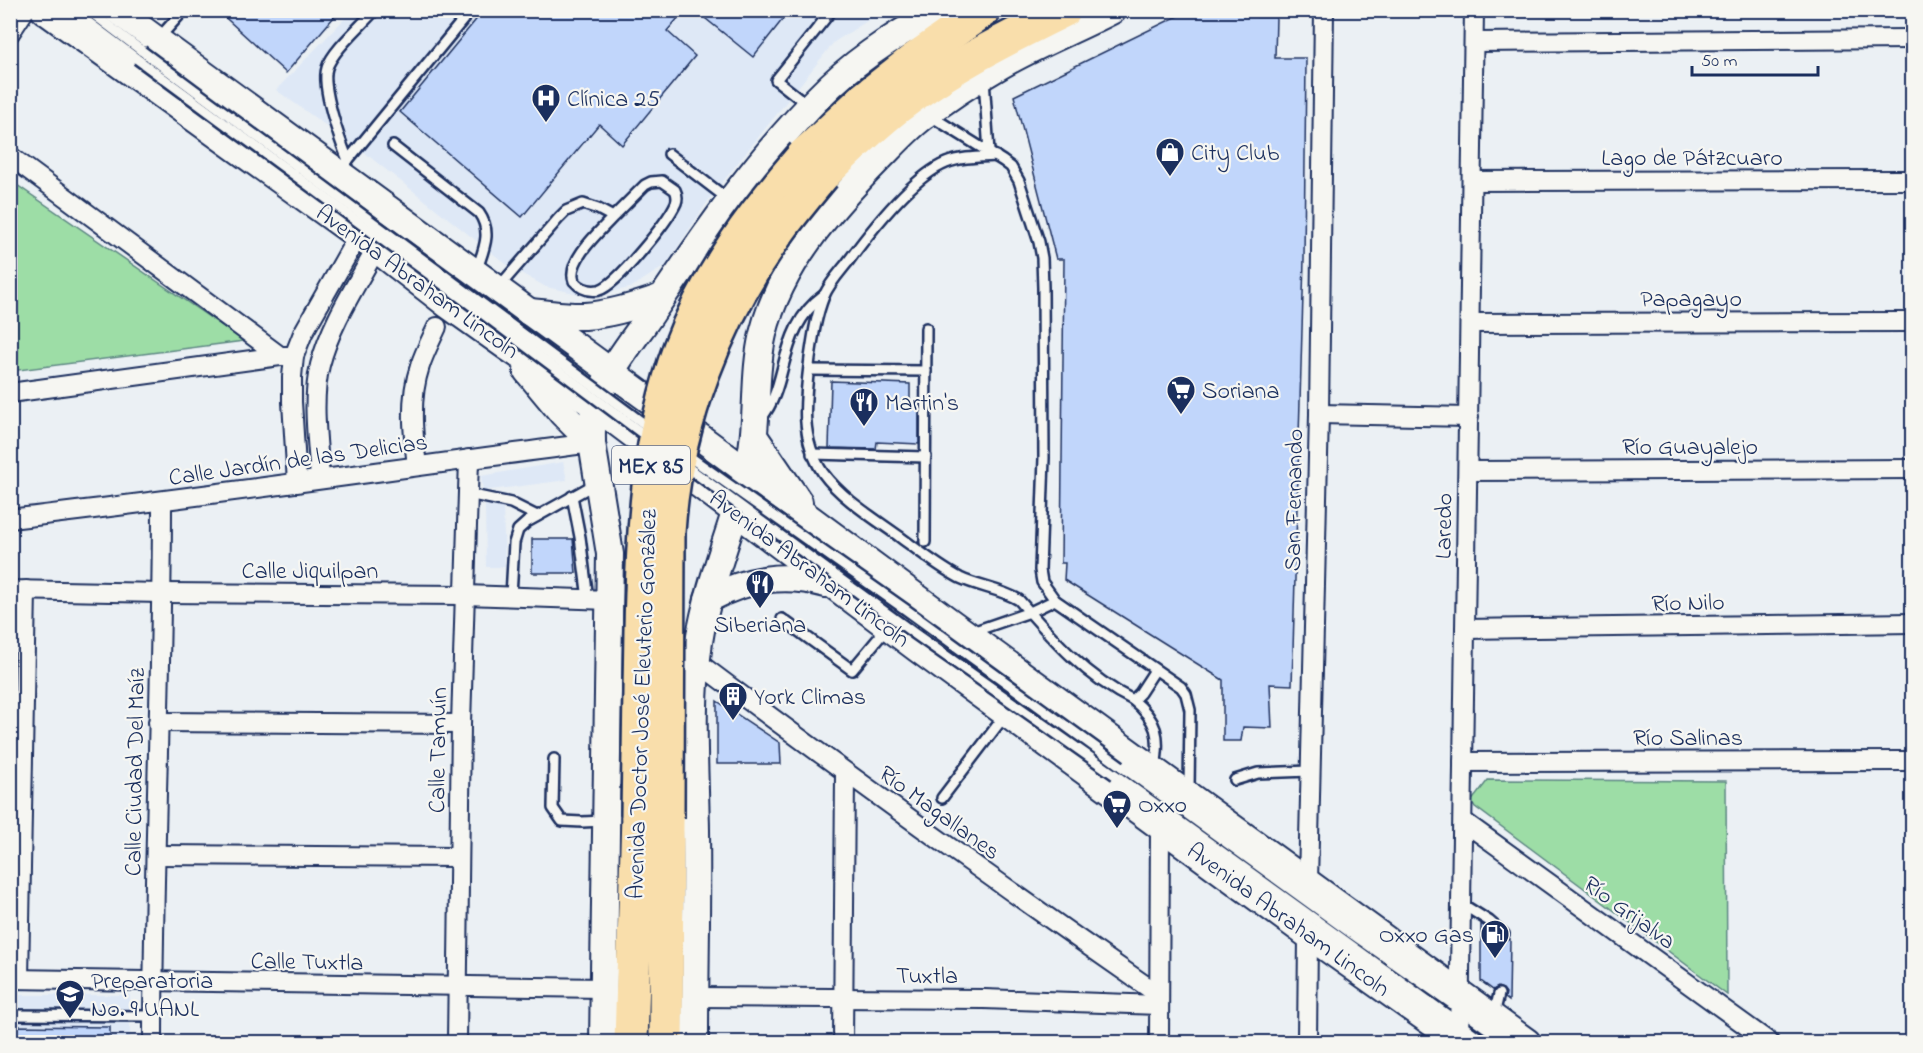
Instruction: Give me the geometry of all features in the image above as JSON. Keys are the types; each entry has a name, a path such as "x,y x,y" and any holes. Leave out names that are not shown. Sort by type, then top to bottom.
{"highway":[{"name":"MEX 85","path":"813,165 926,87 1065,10"},
{"name":"MEX 85","path":"813,165 866,98 978,11"},
{"name":"Avenida Doctor José Eleuterio González","path":"631,1042 617,992 652,817 671,492 680,444 698,386 729,315 779,230 813,165"},
{"name":"Avenida Doctor José Eleuterio González","path":"652,817 674,1041"},
{"path":"615,1042 621,1010 617,992"}],"main road":[{"name":"Avenida Abraham Lincoln","path":"44,10 367,242 448,305 595,406 918,649 1308,935 1459,1017"},
{"path":"116,10 145,50 344,167 476,274 1308,882 1459,1017 1498,1016 1527,1042"},
{"path":"603,1042 617,992 606,821 599,599 610,554 592,443 591,426 595,406 611,373 662,297 729,200 773,146 833,84 861,60 929,17 945,10"},
{"path":"674,1041 695,997 696,662 708,599 748,472 755,430 758,361 771,308 783,283 824,219 850,188 927,114 984,76 1030,50 1113,10"},
{"path":"529,312 590,315 620,310 662,297"},
{"path":"507,347 562,413 592,443"},
{"path":"755,430 811,519"},
{"path":"708,599 752,581 772,578 791,577 836,586"},
{"path":"888,626 909,617 912,611 911,592"},
{"path":"918,649 922,637 933,625 960,629"}],"street":[{"path":"10,33 25,10"},
{"name":"San Fernando","path":"1308,882 1319,414 1324,10"},
{"name":"Laredo","path":"1459,1017 1474,10"},
{"path":"1475,42 1912,39"},
{"path":"10,156 287,356 292,377 297,483"},
{"name":"Lago de Pátzcuaro","path":"1472,181 1912,180"},
{"path":"10,393 287,356 316,310 367,242"},
{"path":"320,479 316,403 320,366 367,242"},
{"path":"316,310 336,324"},
{"name":"Papagayo","path":"1470,322 1912,322"},
{"path":"417,466 413,418 416,382 420,365 437,327"},
{"path":"292,402 316,403"},
{"path":"1319,414 1469,417"},
{"name":"Calle Jardín de las Delicias","path":"10,519 162,502 592,443"},
{"name":"Calle Tamuín","path":"457,1042 461,724 470,459"},
{"name":"Río Guayalejo","path":"1468,471 1912,469"},
{"name":"Calle Ciudad Del Maíz","path":"153,1042 162,502"},
{"path":"15,979 18,590"},
{"name":"Calle Jiquilpan","path":"18,590 465,595 599,599"},
{"name":"Río Nilo","path":"1465,629 1912,623"},
{"name":"Río Magallanes","path":"696,662 1159,1000"},
{"path":"158,722 461,724"},
{"name":"Río Salinas","path":"1463,762 1912,761"},
{"path":"843,1042 845,773"},
{"name":"Río Grijalva","path":"1463,821 1769,1042"},
{"path":"1159,1042 1160,825"},
{"path":"157,855 459,857"},
{"path":"1307,1042 1308,935"},
{"name":"Calle Tuxtla","path":"15,979 458,986 617,992"},
{"name":"Tuxtla","path":"695,997 1159,1000"}],"lane":[{"path":"72,10 145,50 435,278 734,502 915,634 1459,1017"},
{"path":"88,10 145,50 633,417 905,609 1121,766 1459,1017 1485,1042"},
{"path":"145,50 184,10"},
{"path":"344,167 341,143 325,84 327,69 333,56 375,10"},
{"path":"344,167 471,10"},
{"path":"810,107 776,80 832,10"},
{"path":"984,76 992,154"},
{"path":"927,114 1011,167 1019,181 1039,242 1043,288 1044,458 1040,570 1042,582 1055,600 1181,687 1188,700 1189,796"},
{"path":"393,146 479,213 487,228 487,236 476,274"},
{"path":"669,154 729,200"},
{"path":"992,154 946,164 923,179 905,195 867,237 824,295 814,328 805,415 806,432 812,454 836,488 931,560 976,585 1011,595 1019,600 1061,646 1104,682 1133,700 1149,717 1157,734 1158,747 1154,770"},
{"path":"662,181 675,190 677,197 675,205 650,240 620,275 602,289 585,290 574,280 573,269 582,252 613,217 645,185 651,182 662,181"},
{"path":"497,289 566,211 583,204 598,208 613,217"},
{"path":"755,430 773,398 798,324 812,303 824,295"},
{"path":"925,542 926,328"},
{"path":"809,370 926,371"},
{"path":"812,454 926,457"},
{"path":"511,596 514,543 518,530 537,516 597,483"},
{"path":"468,494 511,503 537,516"},
{"path":"572,496 580,537 599,599"},
{"path":"960,629 1030,612 1055,600"},
{"path":"782,619 852,670 888,626"},
{"path":"1133,700 1145,687 1155,670"},
{"path":"942,798 1007,714"},
{"path":"554,759 553,808 562,821 606,821"},
{"path":"1235,780 1258,773 1310,771"},
{"path":"1462,904 1489,921 1504,934"},
{"path":"10,1015 153,1016"}],"shaded area":[{"name":"Clínica 25","path":"352,11 883,11 834,42 710,198 665,266 630,288 589,296 546,287 510,267 366,154 276,90"},
{"path":"563,462 567,480 483,491 481,476"},
{"path":"485,505 503,506 505,567 486,567"},
{"name":"Preparatoria No. 9 UANL","path":"11,995 130,995 130,1042 11,1042"}],"green space":[{"path":"11,181 244,341 11,371"},
{"path":"1488,780 1726,781 1727,995 1470,803"}],"building":[{"path":"217,10 340,10 286,73"},
{"path":"484,10 685,10 667,31 695,56 622,145 599,124 522,217 400,112"},
{"path":"695,10 790,10 753,57"},
{"path":"1190,10 1257,10 1257,17 1276,17 1275,58 1306,58 1304,259 1292,685 1270,684 1272,728 1243,727 1241,741 1223,741 1223,680 1064,580 1065,563 1061,563 1064,259 1056,259 1014,96"},
{"path":"831,381 910,384 910,405 919,405 919,444 877,442 876,449 829,448"},
{"path":"532,539 573,539 576,573 532,573"},
{"name":"York Climas","path":"717,701 780,743 781,764 717,764"},
{"name":"Oxxo Gas","path":"1481,924 1500,939 1510,939 1509,1001 1505,998 1506,993 1503,989 1498,987 1493,990 1481,981"},
{"path":"10,1026 110,1027 110,1042 10,1042"}],"place":[{"name":"Clínica 25","path":"546,124"},
{"name":"City Club","path":"1170,178"},
{"name":"Soriana","path":"1181,416"},
{"name":"Martin's","path":"864,428"},
{"name":"Siberiana","path":"760,610"},
{"name":"York Climas","path":"733,722"},
{"name":"Oxxo","path":"1117,830"},
{"name":"Oxxo Gas","path":"1495,960"},
{"name":"Preparatoria No. 9 UANL","path":"70,1020"}]}
